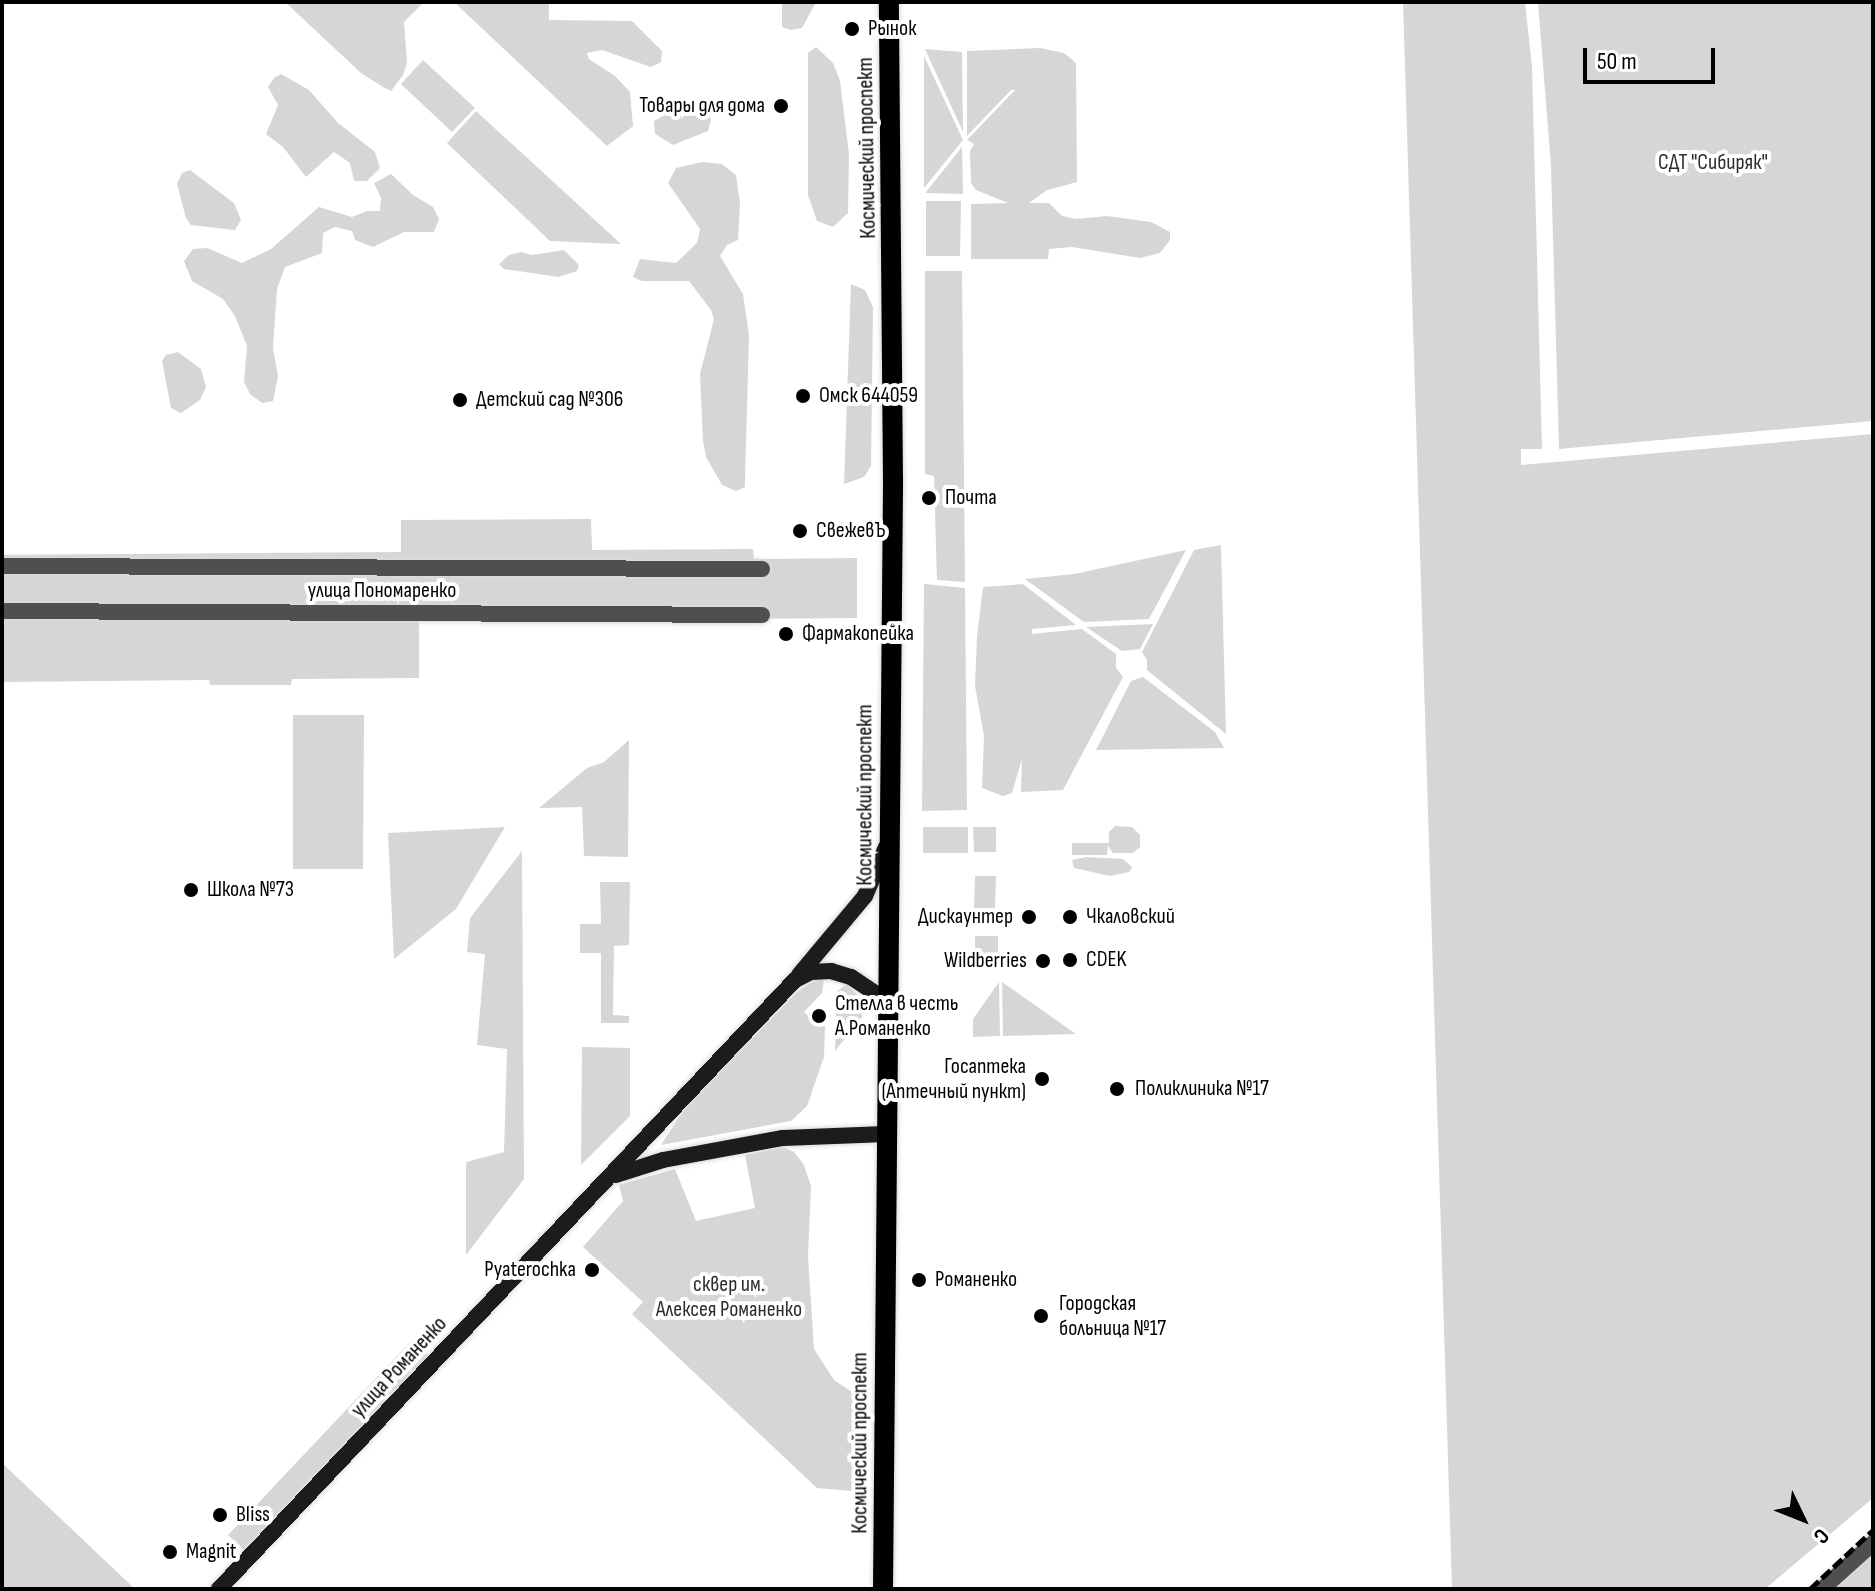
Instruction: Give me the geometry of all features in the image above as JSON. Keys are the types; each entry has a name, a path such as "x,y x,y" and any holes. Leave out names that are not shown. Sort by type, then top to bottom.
{"main road":[{"name":"Космический проспект","path":"883,1589 893,465 889,2"},
{"name":"улица Романенко","path":"219,1589 795,980 865,896 881,864 890,834"},
{"path":"795,980 811,972 831,971 851,977 887,1001"},
{"name":"улица Романенко","path":"610,1177 663,1160 783,1138 886,1134"}],"street":[{"name":"улица Пономаренко","path":"2,566 762,569"},
{"name":"улица Пономаренко","path":"2,611 762,615"},
{"path":"1822,1589 1873,1543"}],"green space":[{"path":"285,2 424,2 404,22 407,63 403,75 391,91 361,73"},
{"path":"454,2 549,2 549,20 632,21 662,51 661,62 651,67 602,50 587,53 589,59 615,76 630,92 633,126 607,146"},
{"path":"782,2 816,2 802,28 791,30 782,27"},
{"path":"1403,2 1525,2 1532,67 1542,449 1521,449 1521,465 1873,434 1873,1498 1765,1589 1452,1589"},
{"name":"СДТ \"Сибиряк\"","path":"1538,2 1873,2 1873,421 1559,449 1551,166"},
{"path":"816,47 833,63 840,81 849,154 848,213 833,227 817,221 808,195 808,53"},
{"path":"1040,48 1064,53 1076,63 1077,182 1047,190 1029,203 1049,203 1062,216 1076,219 1107,216 1151,222 1170,232 1170,240 1160,253 1140,258 1072,247 1049,249 1048,259 971,259 971,204 1008,203 976,190 971,183 970,151 974,144 967,140 1015,90 1011,90 967,136 967,51"},
{"path":"925,49 962,52 963,132"},
{"path":"924,56 963,140 924,188"},
{"path":"423,60 475,108 452,132 401,84"},
{"path":"281,74 309,90 338,123 375,152 380,168 367,181 354,181 350,163 334,152 306,177 283,147 266,134 278,105 268,87"},
{"path":"688,102 704,103 711,120 708,131 673,145 655,134 654,121"},
{"path":"476,111 621,244 550,241 447,143"},
{"path":"962,147 963,194 926,193 926,192"},
{"path":"702,162 722,164 736,175 740,204 738,240 727,245 720,256 743,294 749,335 745,487 736,491 722,485 706,457 703,441 700,374 714,319 711,310 689,281 642,281 633,277 640,259 676,263 697,243 700,229 668,183 676,168"},
{"path":"190,170 234,203 241,220 235,230 191,225 186,218 177,184 182,173"},
{"path":"391,174 413,195 433,207 439,219 434,232 404,232 373,247 355,240 352,231 335,227 323,233 322,253 285,267 277,289 273,348 278,376 273,401 262,403 250,394 244,382 247,346 235,316 223,299 192,281 184,261 193,249 207,248 242,263 271,249 319,207 352,217 367,211 380,211 381,198 374,183"},
{"path":"926,201 961,201 960,256 926,256"},
{"path":"564,250 579,265 577,271 558,277 504,269 499,264 509,255 521,252 532,255"},
{"path":"925,271 962,271 965,582 937,580 934,476 925,474"},
{"path":"851,284 865,290 873,307 871,466 864,477 844,484"},
{"path":"178,352 201,369 206,387 200,400 181,413 171,408 162,361 166,355"},
{"path":"591,519 592,550 753,549 754,559 857,558 857,618 419,621 419,678 292,679 291,685 210,685 209,680 2,682 2,555 401,552 401,520"},
{"path":"1221,545 1226,734 1147,670 1147,660 1142,652 1194,550"},
{"path":"1186,550 1149,619 1084,622 1025,579 1074,574"},
{"path":"924,584 965,588 967,810 922,811"},
{"path":"1023,584 1076,625 1032,629 1032,634 1082,629 1116,654 1116,668 1123,677 1063,790 1021,792 1022,759 1012,793 1003,796 982,788 984,736 975,686 977,636 983,587"},
{"path":"1153,624 1140,649 1122,651 1086,627"},
{"path":"1143,677 1215,732 1224,748 1096,750 1131,681"},
{"path":"293,715 364,715 363,869 293,869"},
{"path":"629,740 628,857 584,856 582,807 539,808 587,768 604,762"},
{"path":"1115,826 1132,827 1140,835 1140,847 1133,853 1113,853 1108,846 1107,855 1072,855 1072,843 1109,843 1109,832"},
{"path":"505,827 456,909 394,959 388,833"},
{"path":"923,827 968,827 968,853 923,853"},
{"path":"973,827 996,827 996,852 974,852"},
{"path":"522,851 524,1179 466,1255 466,1162 504,1152 507,1049 477,1045 485,954 467,952 470,918"},
{"path":"1086,857 1123,859 1132,867 1129,872 1110,876 1074,868 1072,860"},
{"path":"975,876 996,876 995,908 974,908"},
{"path":"600,882 630,882 629,945 614,946 613,1015 629,1016 629,1023 601,1023 601,953 580,953 580,924 601,924"},
{"path":"975,936 998,936 998,964 975,964"},
{"path":"818,978 824,979 822,993 804,1012 820,1027 825,1025 824,1057 807,1106 791,1121 661,1145 685,1108 797,992"},
{"path":"999,982 1000,1036 973,1037 973,1019"},
{"path":"1002,982 1076,1034 1003,1036"},
{"path":"847,984 859,997 862,1017 835,1051 837,991"},
{"path":"582,1047 630,1048 630,1116 581,1165"},
{"name":"сквер им. Алексея Романенко","path":"783,1147 794,1152 804,1165 811,1186 808,1256 814,1349 834,1380 861,1398 863,1492 817,1488 632,1314 643,1302 583,1247 623,1201 619,1185 675,1169 696,1221 755,1208 745,1155"},
{"path":"412,1340 428,1355 244,1550 228,1535"},
{"path":"2,1463 135,1589 2,1589"},
{"path":"1873,1548 1873,1589 1828,1589"}],"railway":[{"path":"1810,1589 1873,1530"}],"place":[{"name":"Рынок","path":"852,29"},
{"name":"Товары для дома","path":"781,106"},
{"name":"Омск 644059","path":"803,396"},
{"name":"Детский сад №306","path":"460,400"},
{"name":"Почта","path":"929,498"},
{"name":"СвежевЪ","path":"800,531"},
{"name":"Фармакопейка","path":"786,634"},
{"name":"Школа №73","path":"191,890"},
{"name":"Дискаунтер","path":"1029,917"},
{"name":"Чкаловский","path":"1070,917"},
{"name":"CDEK","path":"1070,960"},
{"name":"Wildberries","path":"1043,961"},
{"name":"Стелла в честь А.Романенко","path":"819,1016"},
{"name":"Госаптека (Аптечный пункт)","path":"1042,1079"},
{"name":"Поликлиника №17","path":"1117,1089"},
{"name":"Pyaterochka","path":"592,1270"},
{"name":"Романенко","path":"919,1280"},
{"name":"Городская больница №17","path":"1041,1316"},
{"name":"Bliss","path":"220,1515"},
{"name":"Magnit","path":"170,1552"}]}
